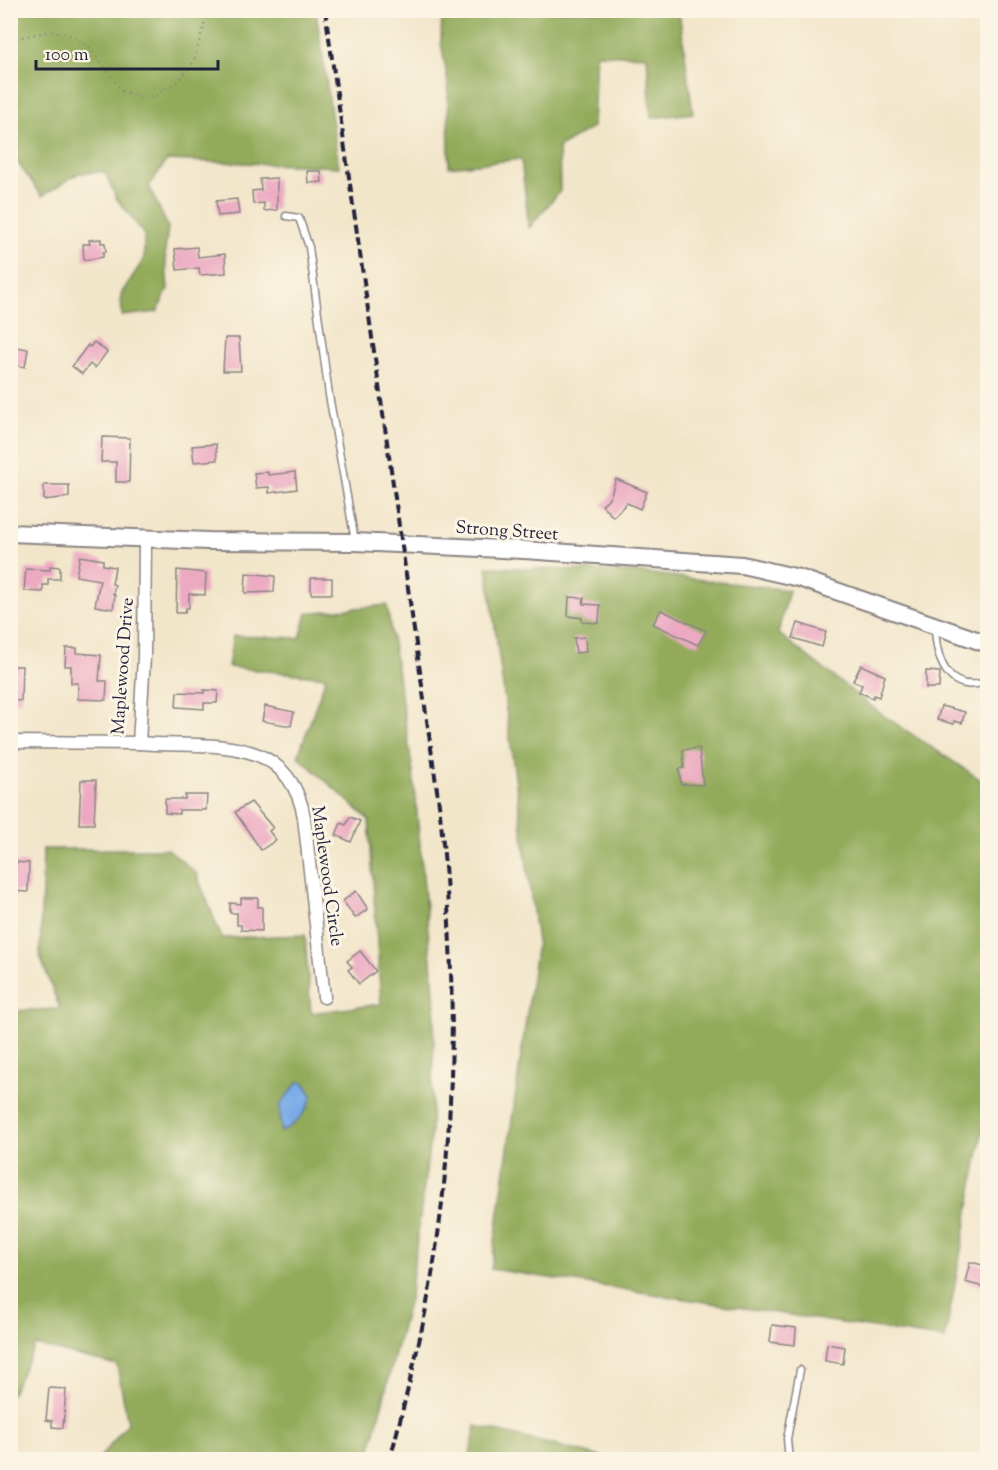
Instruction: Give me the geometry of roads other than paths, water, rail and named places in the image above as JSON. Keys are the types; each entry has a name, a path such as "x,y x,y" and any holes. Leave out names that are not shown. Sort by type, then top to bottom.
{"main road":[{"name":"Strong Street","path":"10,533 145,539 355,542 524,550 742,565 799,578 987,644"}],"street":[{"name":"Maplewood Drive","path":"10,742 138,743 144,657 145,539"},
{"name":"Maplewood Circle","path":"138,743 249,751 274,760 286,774 296,790 304,816 324,997"}],"lane":[{"path":"286,216 299,218 309,247 329,395 355,542"},
{"path":"935,626 937,654 946,673 955,679 971,684 987,681"},
{"path":"789,1460 787,1439 800,1370"}],"water":[{"path":"298,1082 304,1083 312,1095 308,1107 301,1117 281,1132 280,1105"}],"railway":[{"path":"325,10 439,804 449,926 452,1048 445,1170 429,1292 390,1460"}]}
